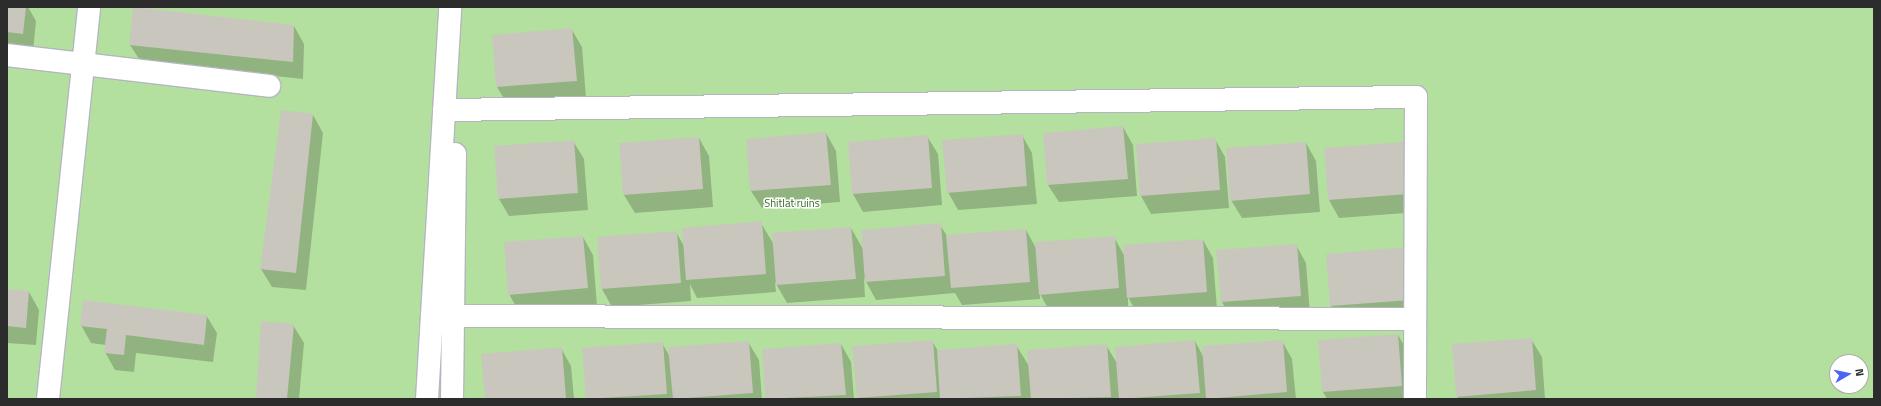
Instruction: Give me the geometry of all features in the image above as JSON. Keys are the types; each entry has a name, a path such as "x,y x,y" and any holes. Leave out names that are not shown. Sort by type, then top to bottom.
{"street":[{"path":"48,399 89,7"},
{"path":"450,7 453,316 452,399"},
{"path":"427,399 432,316 450,110 457,7"},
{"path":"7,55 269,86"},
{"path":"450,110 1416,97 1415,399"},
{"path":"432,316 1415,319"}],"green space":[{"name":"Shitlat ruins","path":"7,7 1874,7 1874,399 7,399"}],"building":[{"path":"7,7 26,7 23,34 7,32"},
{"path":"133,7 294,25 293,62 129,45"},
{"path":"572,28 577,81 496,87 492,35"},
{"path":"281,110 313,114 296,273 260,269"},
{"path":"1123,126 1128,179 1047,185 1043,133"},
{"path":"826,132 831,185 750,191 746,139"},
{"path":"1023,134 1027,186 947,193 942,140"},
{"path":"928,135 932,188 852,194 848,142"},
{"path":"699,137 703,189 623,195 619,143"},
{"path":"1216,138 1220,190 1140,196 1136,144"},
{"path":"574,140 578,193 498,199 494,146"},
{"path":"1306,142 1310,194 1230,201 1226,148"},
{"path":"1404,142 1408,194 1328,200 1324,148"},
{"path":"762,221 766,274 686,280 682,228"},
{"path":"941,223 945,276 865,282 861,230"},
{"path":"851,227 856,279 776,285 772,233"},
{"path":"1026,229 1030,282 951,288 946,235"},
{"path":"677,231 681,283 601,289 597,237"},
{"path":"583,236 588,288 508,295 504,242"},
{"path":"1115,236 1119,288 1039,295 1035,242"},
{"path":"1203,239 1207,292 1127,298 1123,245"},
{"path":"1297,244 1301,296 1221,302 1216,250"},
{"path":"1406,247 1410,300 1330,306 1326,254"},
{"path":"7,289 29,291 26,328 7,326"},
{"path":"83,300 207,315 204,345 126,335 124,355 104,353 107,329 80,326"},
{"path":"261,321 294,324 287,399 256,399"},
{"path":"1398,334 1402,386 1322,392 1318,340"},
{"path":"1532,338 1536,390 1456,397 1452,344"},
{"path":"933,340 937,392 857,398 852,346"},
{"path":"1195,340 1200,393 1119,399 1115,347"},
{"path":"1283,340 1287,392 1206,399 1202,346"},
{"path":"749,341 753,393 673,399 668,347"},
{"path":"663,342 667,394 586,399 582,348"},
{"path":"841,343 846,395 765,399 762,349"},
{"path":"1017,344 1021,396 940,399 937,350"},
{"path":"1107,344 1111,397 1031,399 1027,350"},
{"path":"562,347 566,399 485,399 481,354"}]}
